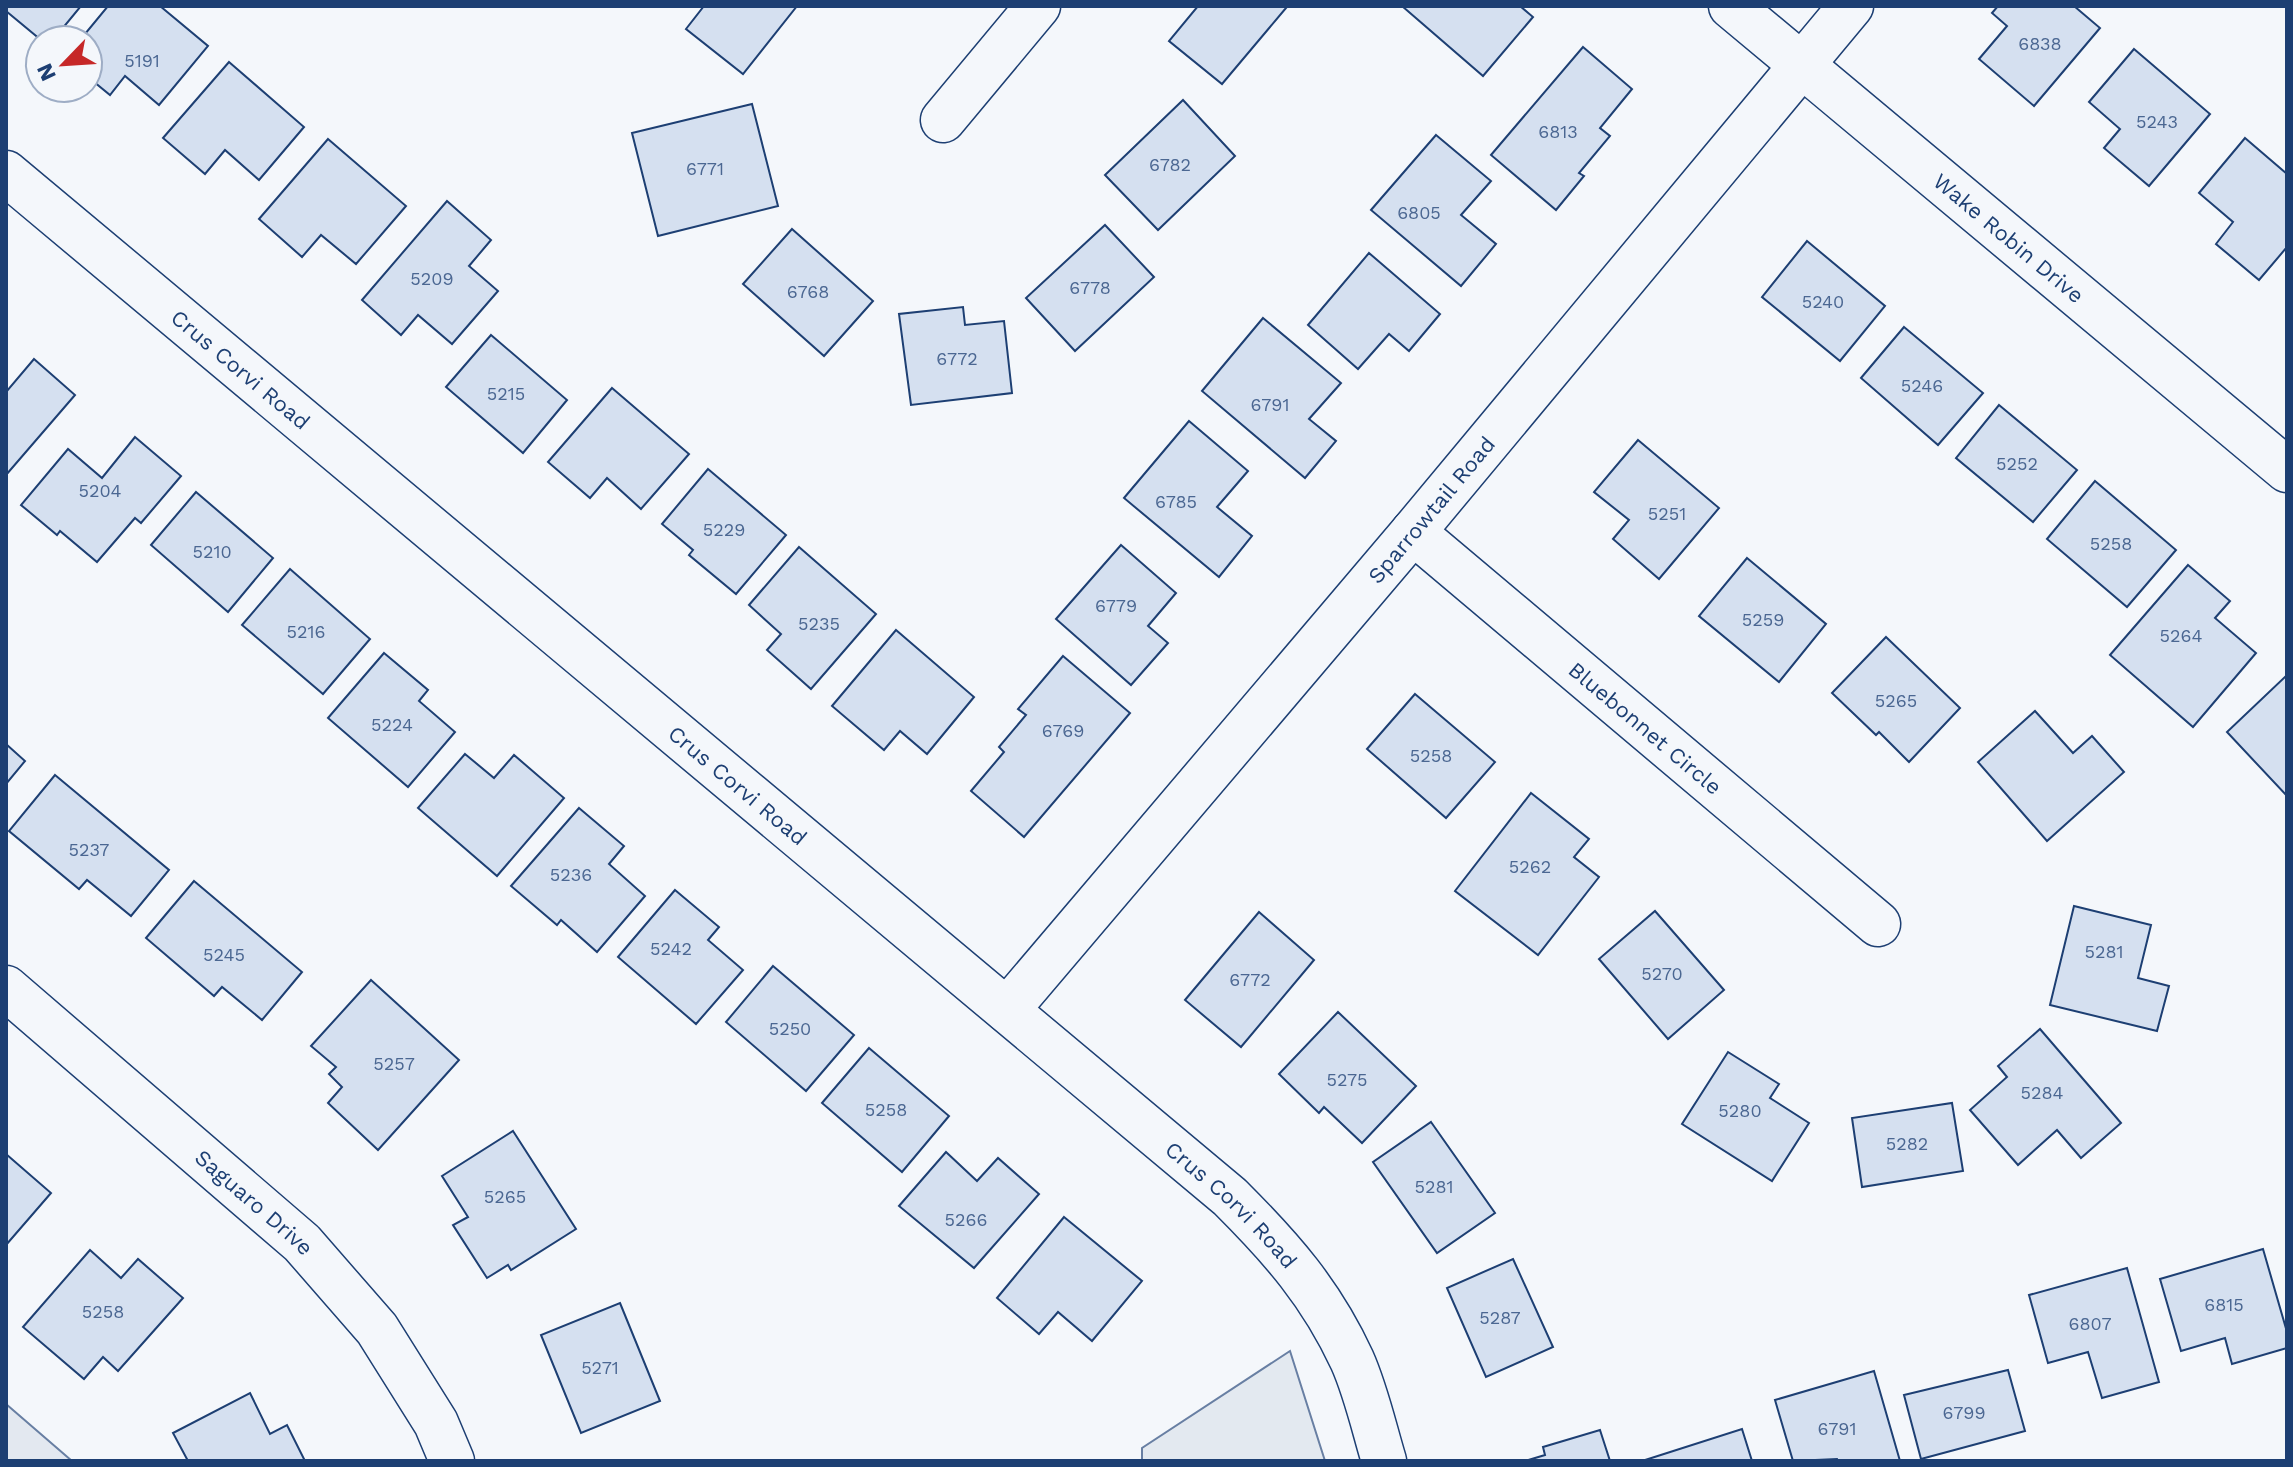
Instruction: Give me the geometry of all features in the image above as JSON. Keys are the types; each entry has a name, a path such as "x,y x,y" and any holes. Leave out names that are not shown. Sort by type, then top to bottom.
{"street":[{"path":"943,120 1038,6"},
{"name":"Wake Robin Drive","path":"1731,6 2287,470"},
{"name":"Sparrowtail Road","path":"1007,1010 1413,532 1851,6"},
{"name":"Crus Corvi Road","path":"6,173 1230,1197 1280,1247 1322,1301 1353,1363 1384,1461"},
{"name":"Bluebonnet Circle","path":"1413,532 1878,924"},
{"name":"Saguaro Drive","path":"6,988 302,1243 377,1329 436,1423 452,1461"}],"shaded area":[{"path":"1290,1351 1325,1461 1142,1461 1142,1448"},
{"path":"6,1404 72,1461 6,1461"}],"building":[{"path":"6,6 81,6 66,24 24,26 6,11"},
{"path":"108,6 160,6 208,46 159,105 125,76 110,95 104,90 104,24 93,24"},
{"path":"704,6 797,6 743,74 686,29"},
{"path":"1198,6 1286,8 1222,84 1169,41"},
{"path":"1402,6 1520,6 1533,17 1483,76"},
{"path":"1998,6 2074,6 2100,28 2034,106 1979,59 2007,26 1992,13"},
{"path":"1583,47 1632,89 1600,128 1610,136 1579,173 1584,176 1556,210 1491,155"},
{"path":"2134,49 2210,114 2149,186 2104,148 2120,129 2089,102"},
{"path":"229,62 304,127 259,180 225,150 205,174 163,138"},
{"path":"1183,100 1235,156 1158,230 1105,175"},
{"path":"752,104 778,206 658,236 632,133"},
{"path":"1436,135 1491,181 1461,215 1496,244 1461,286 1371,210"},
{"path":"2245,138 2287,174 2287,247 2259,280 2216,244 2233,222 2199,193"},
{"path":"328,139 406,206 356,264 321,235 302,257 259,219"},
{"path":"447,201 491,240 469,266 498,291 452,344 418,315 401,335 362,300"},
{"path":"1105,225 1154,277 1075,351 1026,298"},
{"path":"792,229 873,301 824,356 743,284"},
{"path":"1807,241 1885,306 1840,361 1762,297"},
{"path":"1369,253 1440,314 1409,351 1389,334 1358,369 1308,325"},
{"path":"963,307 965,325 1004,321 1012,393 911,405 899,314"},
{"path":"1263,318 1341,383 1309,419 1336,441 1305,478 1202,391"},
{"path":"1904,327 1983,393 1938,445 1861,378"},
{"path":"491,335 567,400 523,453 446,387"},
{"path":"34,359 75,395 6,475 6,392"},
{"path":"612,388 689,454 641,509 607,478 590,498 548,462"},
{"path":"1999,405 2077,470 2033,522 1956,458"},
{"path":"1189,421 1248,471 1217,507 1252,536 1219,577 1124,498"},
{"path":"135,437 181,476 141,523 135,518 97,562 60,531 57,535 21,505 68,449 102,478"},
{"path":"1638,440 1719,508 1659,579 1613,539 1629,520 1594,492"},
{"path":"708,469 786,535 736,594 689,555 693,550 662,524"},
{"path":"2095,481 2176,550 2127,607 2047,539"},
{"path":"196,492 273,558 228,612 151,545"},
{"path":"1121,545 1176,593 1148,626 1168,643 1131,685 1056,619"},
{"path":"799,547 876,614 811,689 767,650 781,634 749,605"},
{"path":"1747,558 1826,624 1779,682 1699,616"},
{"path":"2188,565 2230,601 2215,618 2256,653 2193,727 2110,655"},
{"path":"290,569 370,639 323,694 242,625"},
{"path":"896,630 974,697 927,754 900,731 884,750 832,706"},
{"path":"1886,637 1960,708 1909,762 1832,693"},
{"path":"384,653 428,690 419,701 455,732 408,787 328,718"},
{"path":"1063,656 1130,713 1024,837 971,791 1004,752 999,747 1026,715 1018,709"},
{"path":"2287,675 2287,796 2227,732"},
{"path":"1415,694 1495,762 1446,818 1367,749"},
{"path":"2035,711 2073,753 2092,736 2124,772 2047,841 1978,762"},
{"path":"6,744 25,761 6,784"},
{"path":"465,754 494,778 514,755 564,798 497,876 418,808"},
{"path":"55,775 169,870 131,916 87,880 79,889 9,831"},
{"path":"1531,793 1589,839 1574,857 1599,877 1538,955 1455,891"},
{"path":"579,808 624,846 609,864 645,896 597,952 561,920 557,925 511,886"},
{"path":"194,881 302,972 262,1020 222,987 214,996 146,938"},
{"path":"675,890 719,927 708,940 743,970 696,1024 618,957"},
{"path":"2074,906 2151,925 2138,978 2169,986 2157,1031 2050,1005"},
{"path":"1655,911 1724,990 1668,1039 1599,959"},
{"path":"1259,912 1314,960 1241,1047 1185,1000"},
{"path":"773,966 854,1035 806,1091 726,1022"},
{"path":"371,980 459,1060 378,1150 328,1103 342,1087 329,1074 336,1067 311,1046"},
{"path":"1338,1012 1416,1086 1362,1143 1324,1107 1319,1113 1279,1074"},
{"path":"2040,1029 2121,1123 2081,1158 2057,1130 2018,1165 1970,1110 2007,1077 1998,1066"},
{"path":"869,1048 949,1116 902,1172 822,1103"},
{"path":"1728,1052 1779,1084 1770,1098 1809,1123 1772,1181 1682,1124"},
{"path":"1952,1103 1963,1171 1862,1187 1852,1118"},
{"path":"1431,1122 1495,1213 1437,1253 1373,1162"},
{"path":"513,1131 576,1229 511,1270 508,1265 487,1278 453,1225 468,1217 442,1176"},
{"path":"946,1152 977,1181 998,1158 1039,1194 974,1268 899,1206"},
{"path":"6,1154 51,1193 6,1245"},
{"path":"1064,1217 1142,1281 1092,1341 1058,1312 1039,1334 997,1298"},
{"path":"2263,1249 2287,1332 2287,1348 2232,1364 2225,1338 2181,1351 2160,1279"},
{"path":"90,1250 121,1278 138,1259 183,1298 118,1371 103,1357 84,1379 23,1327"},
{"path":"1513,1259 1553,1347 1486,1377 1447,1288"},
{"path":"2127,1268 2159,1382 2102,1398 2088,1352 2048,1363 2029,1295"},
{"path":"620,1303 660,1401 581,1433 541,1335"},
{"path":"2008,1370 2025,1431 1921,1459 1904,1395"},
{"path":"1874,1371 1900,1461 1793,1461 1775,1400"},
{"path":"250,1393 270,1434 287,1425 305,1461 188,1461 173,1433"},
{"path":"1742,1429 1752,1461 1642,1461"},
{"path":"1600,1430 1610,1461 1525,1461 1545,1455 1543,1447"}]}
